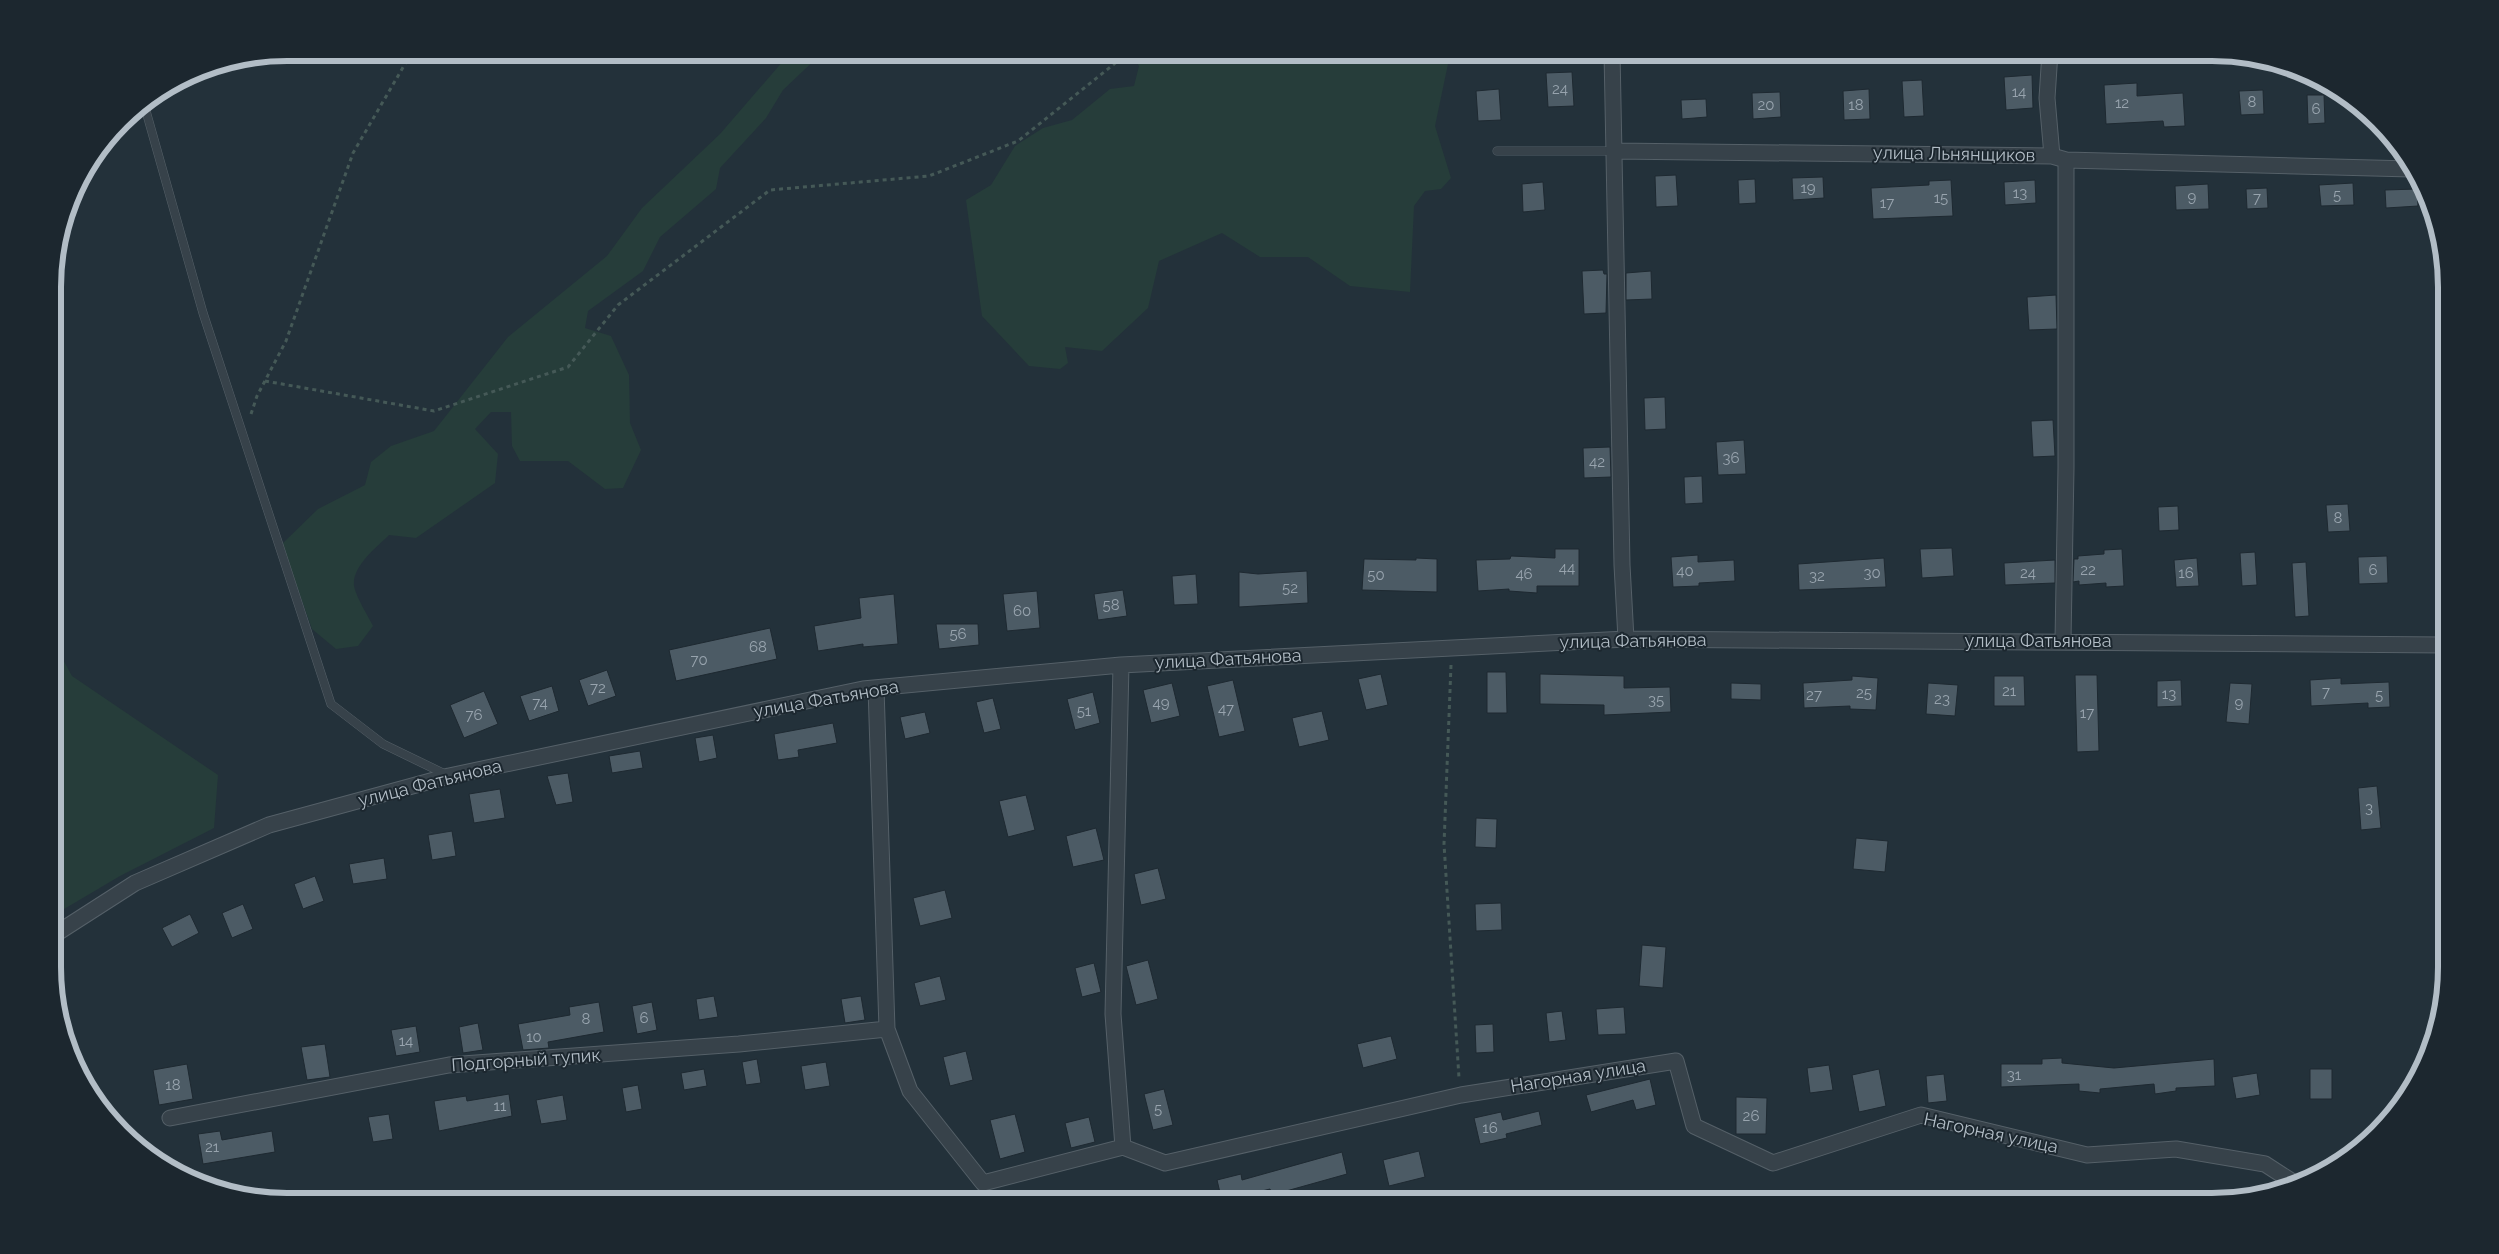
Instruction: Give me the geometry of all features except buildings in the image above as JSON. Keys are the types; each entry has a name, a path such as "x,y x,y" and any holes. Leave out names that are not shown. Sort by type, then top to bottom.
{"street":[{"path":"1612,61 1622,546 1626,639"},
{"path":"2049,61 2047,98 2059,158 2066,468 2063,641"},
{"name":"улица Льнянщиков","path":"1615,150 2059,158 2404,169"},
{"name":"улица Фатьянова","path":"61,931 135,883 268,825 449,776 876,688 1121,665 1626,639 1825,642 2063,641 2438,645"},
{"path":"876,688 887,1029 910,1092 983,1183 1123,1147 1113,1014 1121,665"},
{"name":"Подгорный тупик","path":"170,1118 449,1065 739,1044 887,1029"},
{"name":"Нагорная улица","path":"1123,1147 1165,1163 1460,1095 1676,1061 1694,1126 1773,1162 1921,1115 2087,1155 2176,1149 2265,1164 2289,1179"}],"lane":[{"path":"146,111 203,313 331,704 383,744 449,776"},
{"name":"улица Льнянщиков","path":"1497,151 1615,150"}],"path":[{"path":"243,436 257,396 286,341 353,153 407,61"},
{"path":"265,381 434,411 568,367 618,305 770,190 929,176 1018,141 1118,61"},
{"path":"1451,647 1444,844 1460,1095"}],"green space":[{"path":"783,61 814,61 783,90 766,118 720,168 716,189 660,237 643,271 588,311 585,328 611,336 629,375 630,423 641,450 623,488 605,489 568,461 520,461 512,446 511,412 491,412 475,429 498,454 495,483 416,538 389,535 372,552 357,571 354,586 373,626 358,646 336,649 312,629 282,544 318,509 365,485 371,462 391,446 434,431 508,337 607,256 642,208 720,134"},
{"path":"1136,61 1446,61 1448,64 1435,126 1451,178 1441,189 1425,191 1414,206 1410,292 1350,286 1308,257 1260,257 1222,233 1159,261 1148,308 1102,351 1065,347 1068,363 1060,369 1029,366 982,316 966,200 991,185 1015,146 1043,128 1072,120 1110,89 1134,86 1139,66"},
{"path":"61,656 72,676 218,775 214,828 120,876 61,911"}]}
